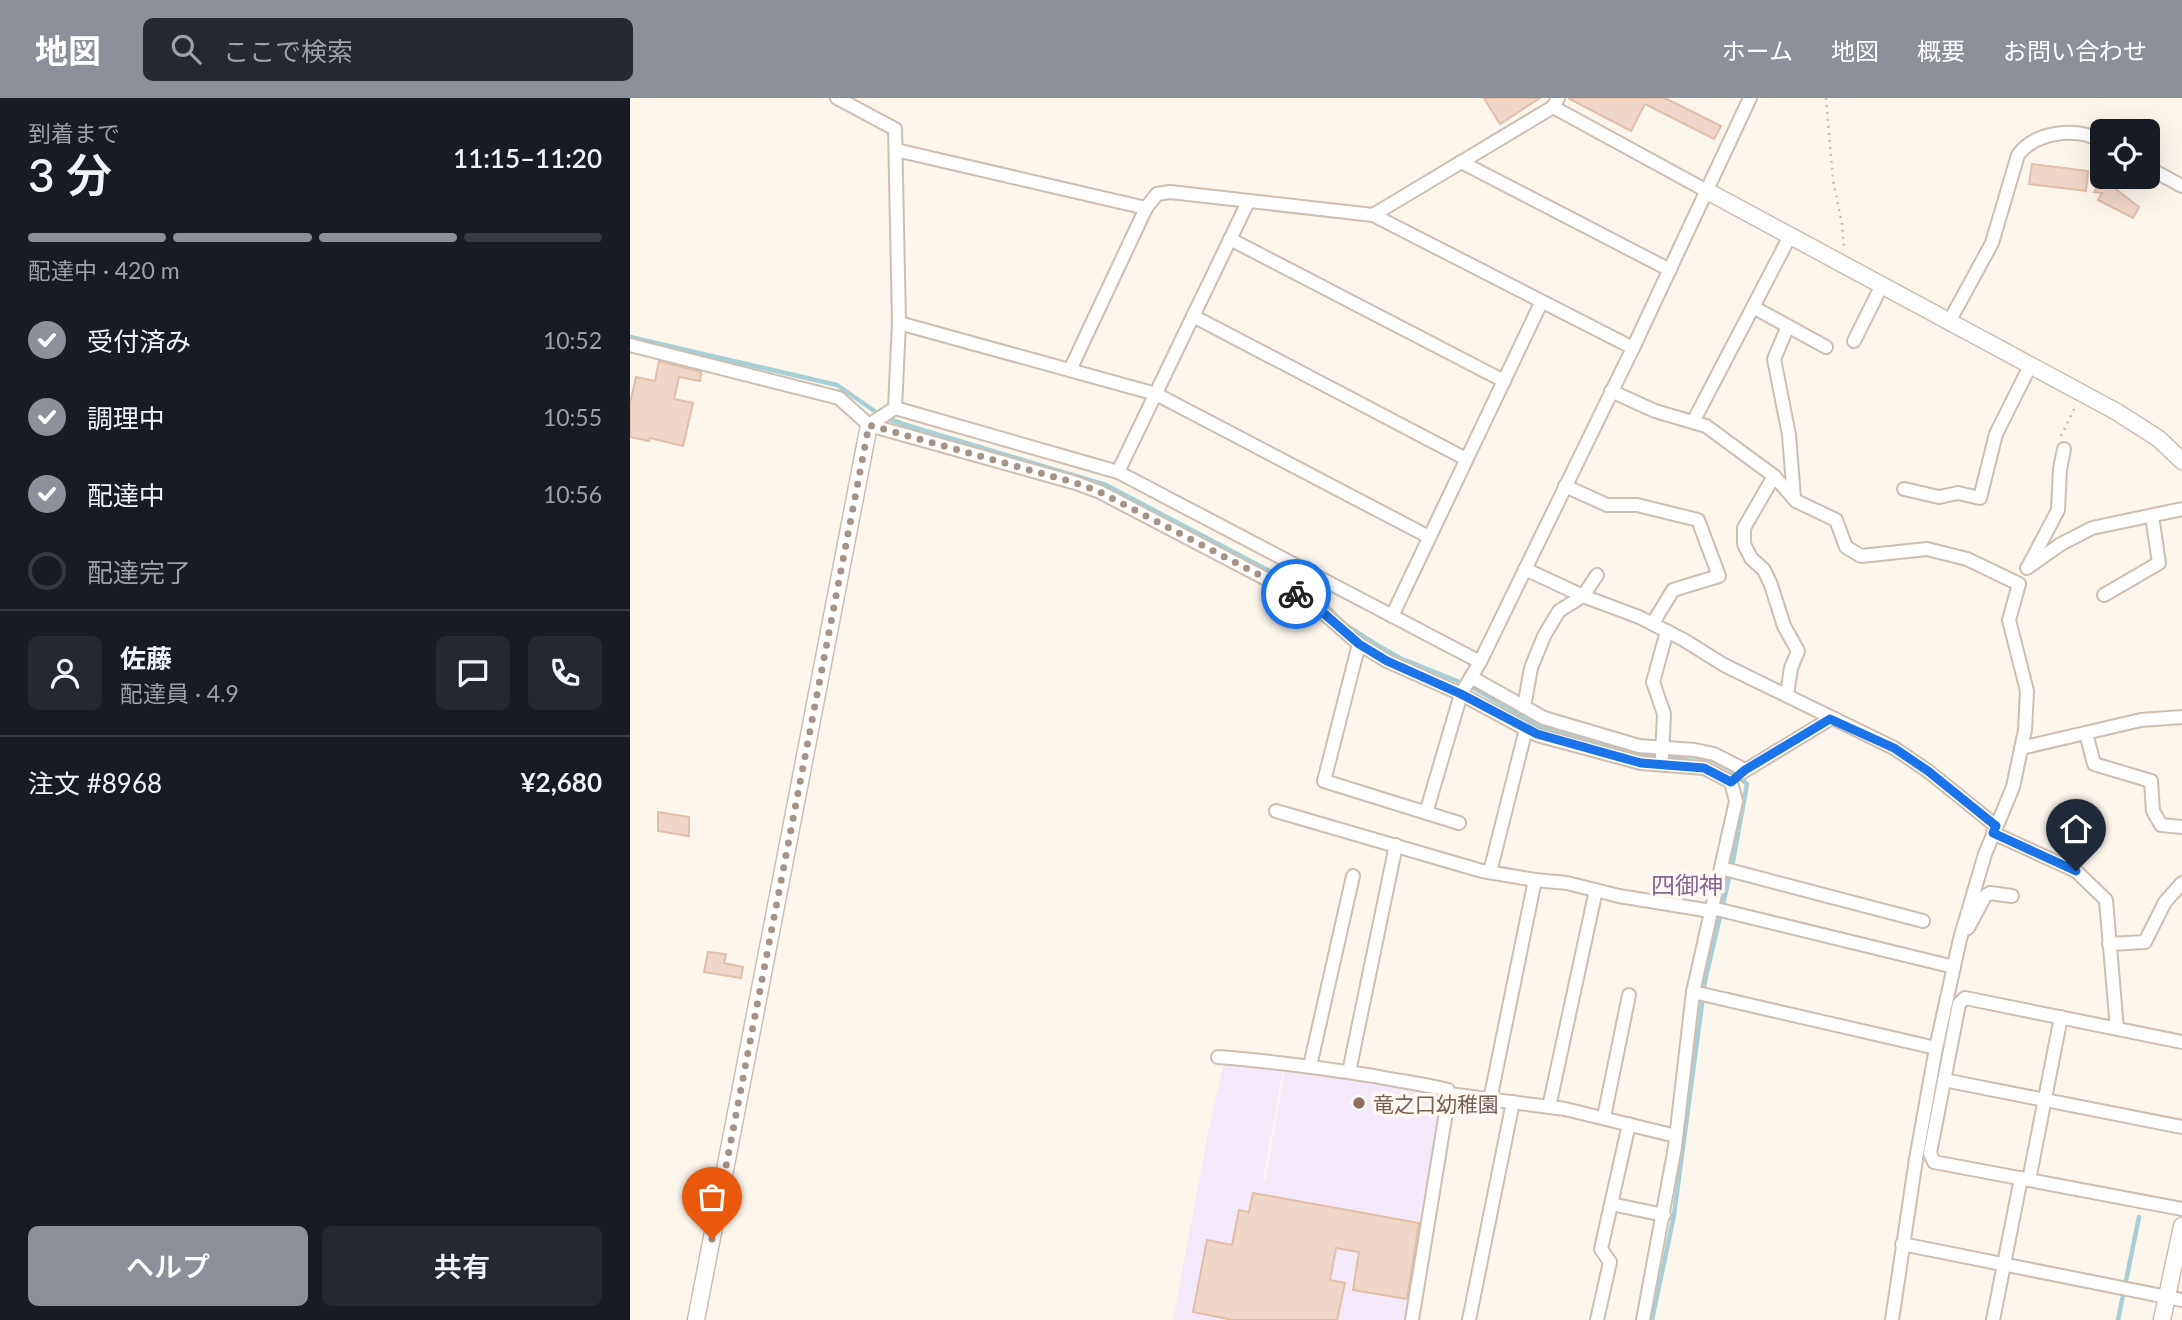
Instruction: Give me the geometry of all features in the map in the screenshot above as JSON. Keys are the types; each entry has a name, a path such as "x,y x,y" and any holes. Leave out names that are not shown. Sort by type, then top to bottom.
{"street":[{"path":"837,98 895,129 899,323 895,408"},
{"path":"1426,813 1461,694 1480,662 1633,348 1750,98"},
{"path":"1373,215 1555,102 1707,191 2117,412 2159,439 2182,461"},
{"path":"1949,322 1992,243 2018,155 2026,144 2055,134 2090,134"},
{"path":"896,150 1146,208"},
{"path":"1461,162 1670,270"},
{"path":"2160,174 2182,186"},
{"path":"1070,370 1146,208 1157,194 1170,192 1373,215 1633,348"},
{"path":"1118,472 1248,202"},
{"path":"1693,422 1790,236"},
{"path":"1230,239 1504,381"},
{"path":"1854,341 1882,285"},
{"path":"1392,616 1541,303"},
{"path":"1753,307 1826,346"},
{"path":"1193,316 1466,459"},
{"path":"899,323 1156,394 1429,537"},
{"path":"1788,326 1774,359 1789,435 1794,498"},
{"path":"630,345 839,398 869,425 1100,492 1312,603 1359,644 1387,661 1461,694 1537,734 1641,763 1695,750 1714,754 1738,776"},
{"path":"1904,489 1939,497 1958,494 1980,498 1996,434 2030,366"},
{"path":"1611,391 1655,411 1706,426 1773,476 1794,498 1836,520 1846,547 1861,555 1927,549 1967,559 2019,584"},
{"path":"696,1320 869,425 895,408 1118,472 1480,662"},
{"path":"1892,1320 1902,1244 1936,1048 1960,939 1984,854 2013,787 2025,730 2027,691 2009,620 2019,584 2058,510 2064,449"},
{"path":"1773,476 1744,528 1744,544 1751,558 1764,570 1784,625 1798,651 1791,668 1787,695"},
{"path":"1565,486 1607,505 1637,505 1698,520 1719,576 1673,590 1653,624"},
{"path":"2027,568 2061,544 2092,528 2182,509"},
{"path":"2104,595 2159,563 2152,516"},
{"path":"1525,569 1653,624 1724,665 1894,748 1928,771 1995,830 2076,871 2106,900 2117,1029"},
{"path":"1524,707 1531,668 1544,636 1559,611 1583,596 1597,575"},
{"path":"1662,757 1664,714 1653,682 1667,631"},
{"path":"1359,644 1324,781 1459,823"},
{"path":"1471,677 1544,718 1639,746 1662,757 1738,776 1830,719"},
{"path":"2021,748 2141,720 2182,717"},
{"path":"1490,872 1526,729"},
{"path":"2086,733 2094,764 2151,781 2153,811 2161,825 2182,827"},
{"path":"1643,1320 1664,1216 1700,993 1728,870 1738,776"},
{"path":"1276,811 1490,872 1717,910 1954,967"},
{"path":"1349,1072 1396,845"},
{"path":"1728,870 1923,921"},
{"path":"1310,1066 1353,876"},
{"path":"1490,1100 1535,880"},
{"path":"2109,944 2145,942 2165,902 2182,883"},
{"path":"1549,1107 1596,890"},
{"path":"1960,939 1985,896 1990,893 2012,896"},
{"path":"1700,993 1936,1048"},
{"path":"1604,1117 1629,995"},
{"path":"2182,1042 1965,998 1959,1004 1930,1153 1934,1162 2182,1209"},
{"path":"1993,1320 2061,1017"},
{"path":"1218,1057 1310,1066 1434,1086 1448,1090 1450,1094 1604,1117 1676,1136"},
{"path":"1944,1080 2182,1127"},
{"path":"1415,1320 1450,1094"},
{"path":"1469,1320 1513,1102"},
{"path":"1597,1320 1610,1262 1601,1249 1629,1124"},
{"path":"1611,1204 1664,1216"},
{"path":"2162,1320 2174,1298 2182,1226"},
{"path":"1902,1244 2174,1298"}],"path":[{"path":"1826,98 1833,180 1842,224 1845,265"},
{"path":"2064,449 2061,434 2082,393"}],"shaded area":[{"path":"1224,1063 1283,1069 1263,1181 1265,1182 1285,1068 1442,1094 1423,1208 1417,1211 1424,1213 1408,1311 1404,1320 1173,1320"}],"building":[{"path":"1484,98 1540,98 1500,124"},
{"path":"1568,98 1665,98 1721,126 1714,139 1645,104 1631,131"},
{"path":"2032,164 2088,171 2086,191 2029,184"},
{"path":"2096,189 2116,189 2139,207 2133,218 2098,200 2102,193 2094,192"},
{"path":"659,361 701,372 700,381 679,377 674,399 693,403 683,446 650,438 649,441 630,437 630,403 636,377 655,381"},
{"path":"658,812 689,817 689,836 658,831"},
{"path":"708,952 726,954 724,963 743,967 741,978 704,972"},
{"path":"1253,1193 1419,1223 1407,1299 1353,1290 1359,1252 1336,1248 1330,1280 1345,1283 1337,1320 1233,1320 1193,1312 1207,1240 1232,1245 1239,1210 1249,1212"}],"waterway":[{"path":"630,337 837,385 883,417 1106,485 1315,595 1346,625 1400,658 1472,687 1541,727 1629,752 1668,758 1692,756 1711,760 1731,770 1747,784 1733,861 1705,981 1674,1215 1652,1320"},
{"path":"2118,1320 2139,1217"}],"way so far":[{"path":"712,1239 869,425 1100,492 1296,594"}],"place":[{"name":"竜之口幼稚園","path":"1359,1103"}],"district":[{"name":"四御神","path":"1687,884"}],"route":[{"path":"1296,594 1312,603 1359,644 1387,661 1461,694 1537,734 1641,763 1704,768 1731,782 1745,770 1830,719 1894,748 1928,771 1996,826 1993,833 2076,871"}]}
